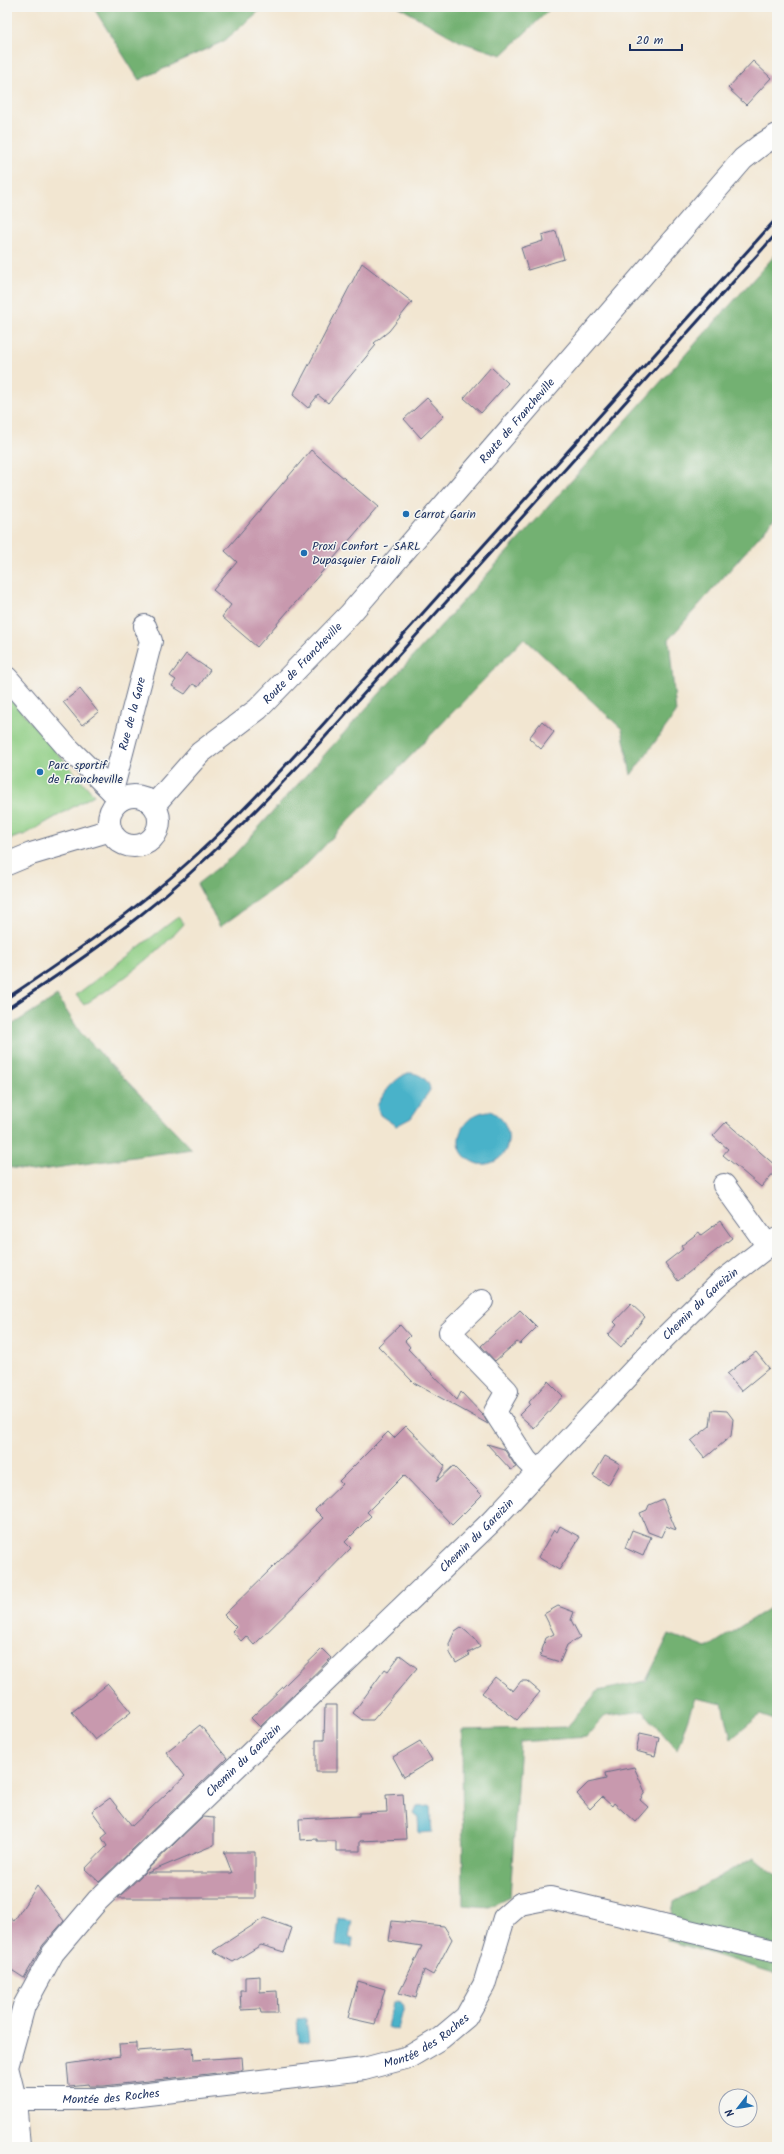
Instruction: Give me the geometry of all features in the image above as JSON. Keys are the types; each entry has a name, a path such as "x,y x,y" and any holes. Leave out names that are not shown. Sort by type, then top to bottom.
{"street":[{"name":"Route de Francheville","path":"154,805 200,753 258,709 350,614 743,159 777,135"},
{"name":"Rue de la Gare","path":"116,795 151,641 145,626"},
{"path":"7,678 67,747 116,795 142,797 154,805 160,820 159,828 153,838 144,845 128,846 114,837 111,830 110,814 116,795"},
{"path":"7,864 31,854 111,830"},
{"name":"Chemin du Gareizin","path":"19,2147 8,2067 28,1998 53,1953 93,1907 490,1524 664,1338 719,1284 773,1242 724,1184"},
{"path":"482,1301 450,1332 507,1391 494,1412 526,1460 538,1472"},
{"name":"Montée des Roches","path":"11,2090 105,2099 364,2069 409,2057 441,2038 466,2017 484,1985 504,1918 520,1904 550,1898 777,1952"}],"green space":[{"path":"93,7 264,7 224,41 139,80"},
{"path":"399,7 552,7 502,55 461,42"},
{"path":"777,253 777,516 669,639 676,713 631,775 622,729 524,638 305,866 220,927 197,884 233,856"},
{"name":"Parc sportif de Francheville","path":"7,695 94,795 26,834 7,840"},
{"path":"178,917 184,924 173,936 124,978 84,1005 76,995"},
{"path":"57,996 80,1032 192,1149 33,1171 7,1167 7,1028"},
{"path":"777,1603 777,1721 760,1715 731,1739 723,1704 695,1698 677,1750 643,1711 605,1716 586,1737 520,1742 510,1897 489,1907 463,1905 462,1730 567,1727 598,1691 646,1681 669,1634 707,1648"},
{"path":"754,1857 777,1876 777,1974 667,1940 674,1902"}],"water":[{"path":"408,1073 423,1077 428,1083 430,1090 411,1118 396,1126 380,1115 377,1106 390,1086"},
{"path":"490,1111 499,1117 505,1125 508,1135 508,1144 498,1159 489,1163 478,1164 468,1159 461,1151 459,1143 460,1134 464,1125 471,1118 479,1113"},
{"path":"430,1806 432,1832 419,1833 418,1817 414,1814 417,1807"},
{"path":"339,1919 352,1921 349,1938 353,1939 352,1947 336,1945"},
{"path":"397,2001 401,2002 404,2007 398,2029 387,2026 393,2004"},
{"path":"306,2018 309,2042 299,2042 297,2019"}],"building":[{"path":"753,61 771,78 746,105 728,88"},
{"path":"556,231 564,259 528,270 521,248 543,241 542,235"},
{"path":"362,263 412,302 389,331 374,343 376,345 328,403 318,395 308,408 293,395"},
{"path":"491,367 508,383 481,413 464,398"},
{"path":"427,398 444,416 421,438 404,419"},
{"path":"311,450 378,507 257,647 222,617 231,605 213,590 237,562 225,551"},
{"path":"186,654 210,670 198,687 193,684 185,694 172,686 176,680 170,676"},
{"path":"80,689 98,712 82,725 63,702"},
{"path":"542,721 554,732 541,749 529,738"},
{"path":"726,1122 777,1167 777,1169 761,1187 723,1155 728,1149 713,1136"},
{"path":"720,1221 732,1238 678,1281 665,1263 683,1249 681,1246 699,1232 701,1235"},
{"path":"631,1304 645,1317 621,1347 608,1335 617,1325 614,1322"},
{"path":"520,1310 537,1327 520,1344 517,1342 495,1361 481,1346"},
{"path":"400,1325 410,1336 405,1341 410,1347 408,1349 457,1400 461,1392 483,1415 488,1424 414,1383 378,1346"},
{"path":"756,1352 769,1368 741,1391 727,1374"},
{"path":"548,1381 563,1396 534,1428 519,1415 530,1404 529,1402"},
{"path":"712,1410 727,1411 733,1419 731,1436 705,1458 691,1441 710,1426"},
{"path":"406,1426 445,1466 436,1482 453,1466 482,1495 452,1525 404,1475 367,1512 371,1516 345,1542 351,1548 312,1588 254,1645 246,1636 241,1641 232,1631 236,1627 224,1615 323,1518 315,1510 342,1484 339,1481 388,1432 394,1438"},
{"path":"487,1444 504,1449 516,1467 511,1470"},
{"path":"605,1456 620,1464 608,1485 593,1476"},
{"path":"663,1499 676,1530 666,1526 661,1537 648,1532 640,1513 647,1510 649,1505"},
{"path":"560,1526 580,1537 559,1570 538,1557 554,1530 557,1532"},
{"path":"632,1530 651,1537 643,1556 625,1548"},
{"path":"558,1606 574,1612 571,1620 580,1637 567,1645 560,1662 540,1656 546,1638 554,1634 544,1614"},
{"path":"461,1627 475,1639 480,1647 468,1653 470,1655 456,1663 450,1653 449,1644 455,1631"},
{"path":"322,1649 331,1658 260,1727 251,1718"},
{"path":"400,1655 417,1668 373,1720 362,1720 353,1713 385,1669 388,1671"},
{"path":"495,1677 513,1691 521,1681 527,1681 540,1692 517,1720 482,1693"},
{"path":"108,1684 131,1712 95,1740 72,1712"},
{"path":"325,1705 337,1705 337,1772 316,1772 316,1740 324,1740"},
{"path":"200,1725 227,1758 99,1882 85,1869 107,1846 102,1838 108,1833 92,1811 110,1798 132,1826 185,1776 166,1752"},
{"path":"640,1733 659,1737 655,1756 636,1751"},
{"path":"420,1741 432,1760 404,1777 393,1757"},
{"path":"634,1767 645,1792 640,1800 648,1807 635,1822 614,1803 612,1806 602,1797 590,1809 577,1794 588,1783 606,1779 605,1773"},
{"path":"403,1794 406,1839 360,1841 360,1851 336,1851 336,1841 317,1841 317,1839 300,1840 299,1819 359,1816 359,1813 387,1812 386,1795"},
{"path":"202,1817 214,1818 214,1845 147,1873 232,1873 224,1852 255,1852 255,1898 118,1898"},
{"path":"37,1886 64,1921 43,1945 24,1978 7,1967 7,1916 14,1921"},
{"path":"264,1918 292,1928 284,1952 261,1945 233,1962 213,1951"},
{"path":"392,1921 444,1926 452,1939 433,1975 424,1970 416,1998 399,1993 422,1946 389,1941"},
{"path":"260,1976 260,1992 277,1991 278,2013 261,2013 260,2009 241,2010 240,1990 245,1990 245,1977"},
{"path":"358,1981 385,1989 375,2024 348,2018"},
{"path":"137,2043 137,2051 193,2047 194,2060 242,2057 243,2070 104,2086 89,2086 88,2084 69,2086 67,2064 120,2056 119,2044"}],"railway":[{"path":"7,998 79,949 149,896 193,858 241,812 318,730 777,218"},
{"path":"7,1009 90,953 138,917 188,875 259,807 326,736 777,233"}],"place":[{"name":"Carrot Garin","path":"406,514"},
{"name":"Proxi Confort - SARL Dupasquier Fraioli","path":"304,553"},
{"name":"Parc sportif de Francheville","path":"40,772"}]}
